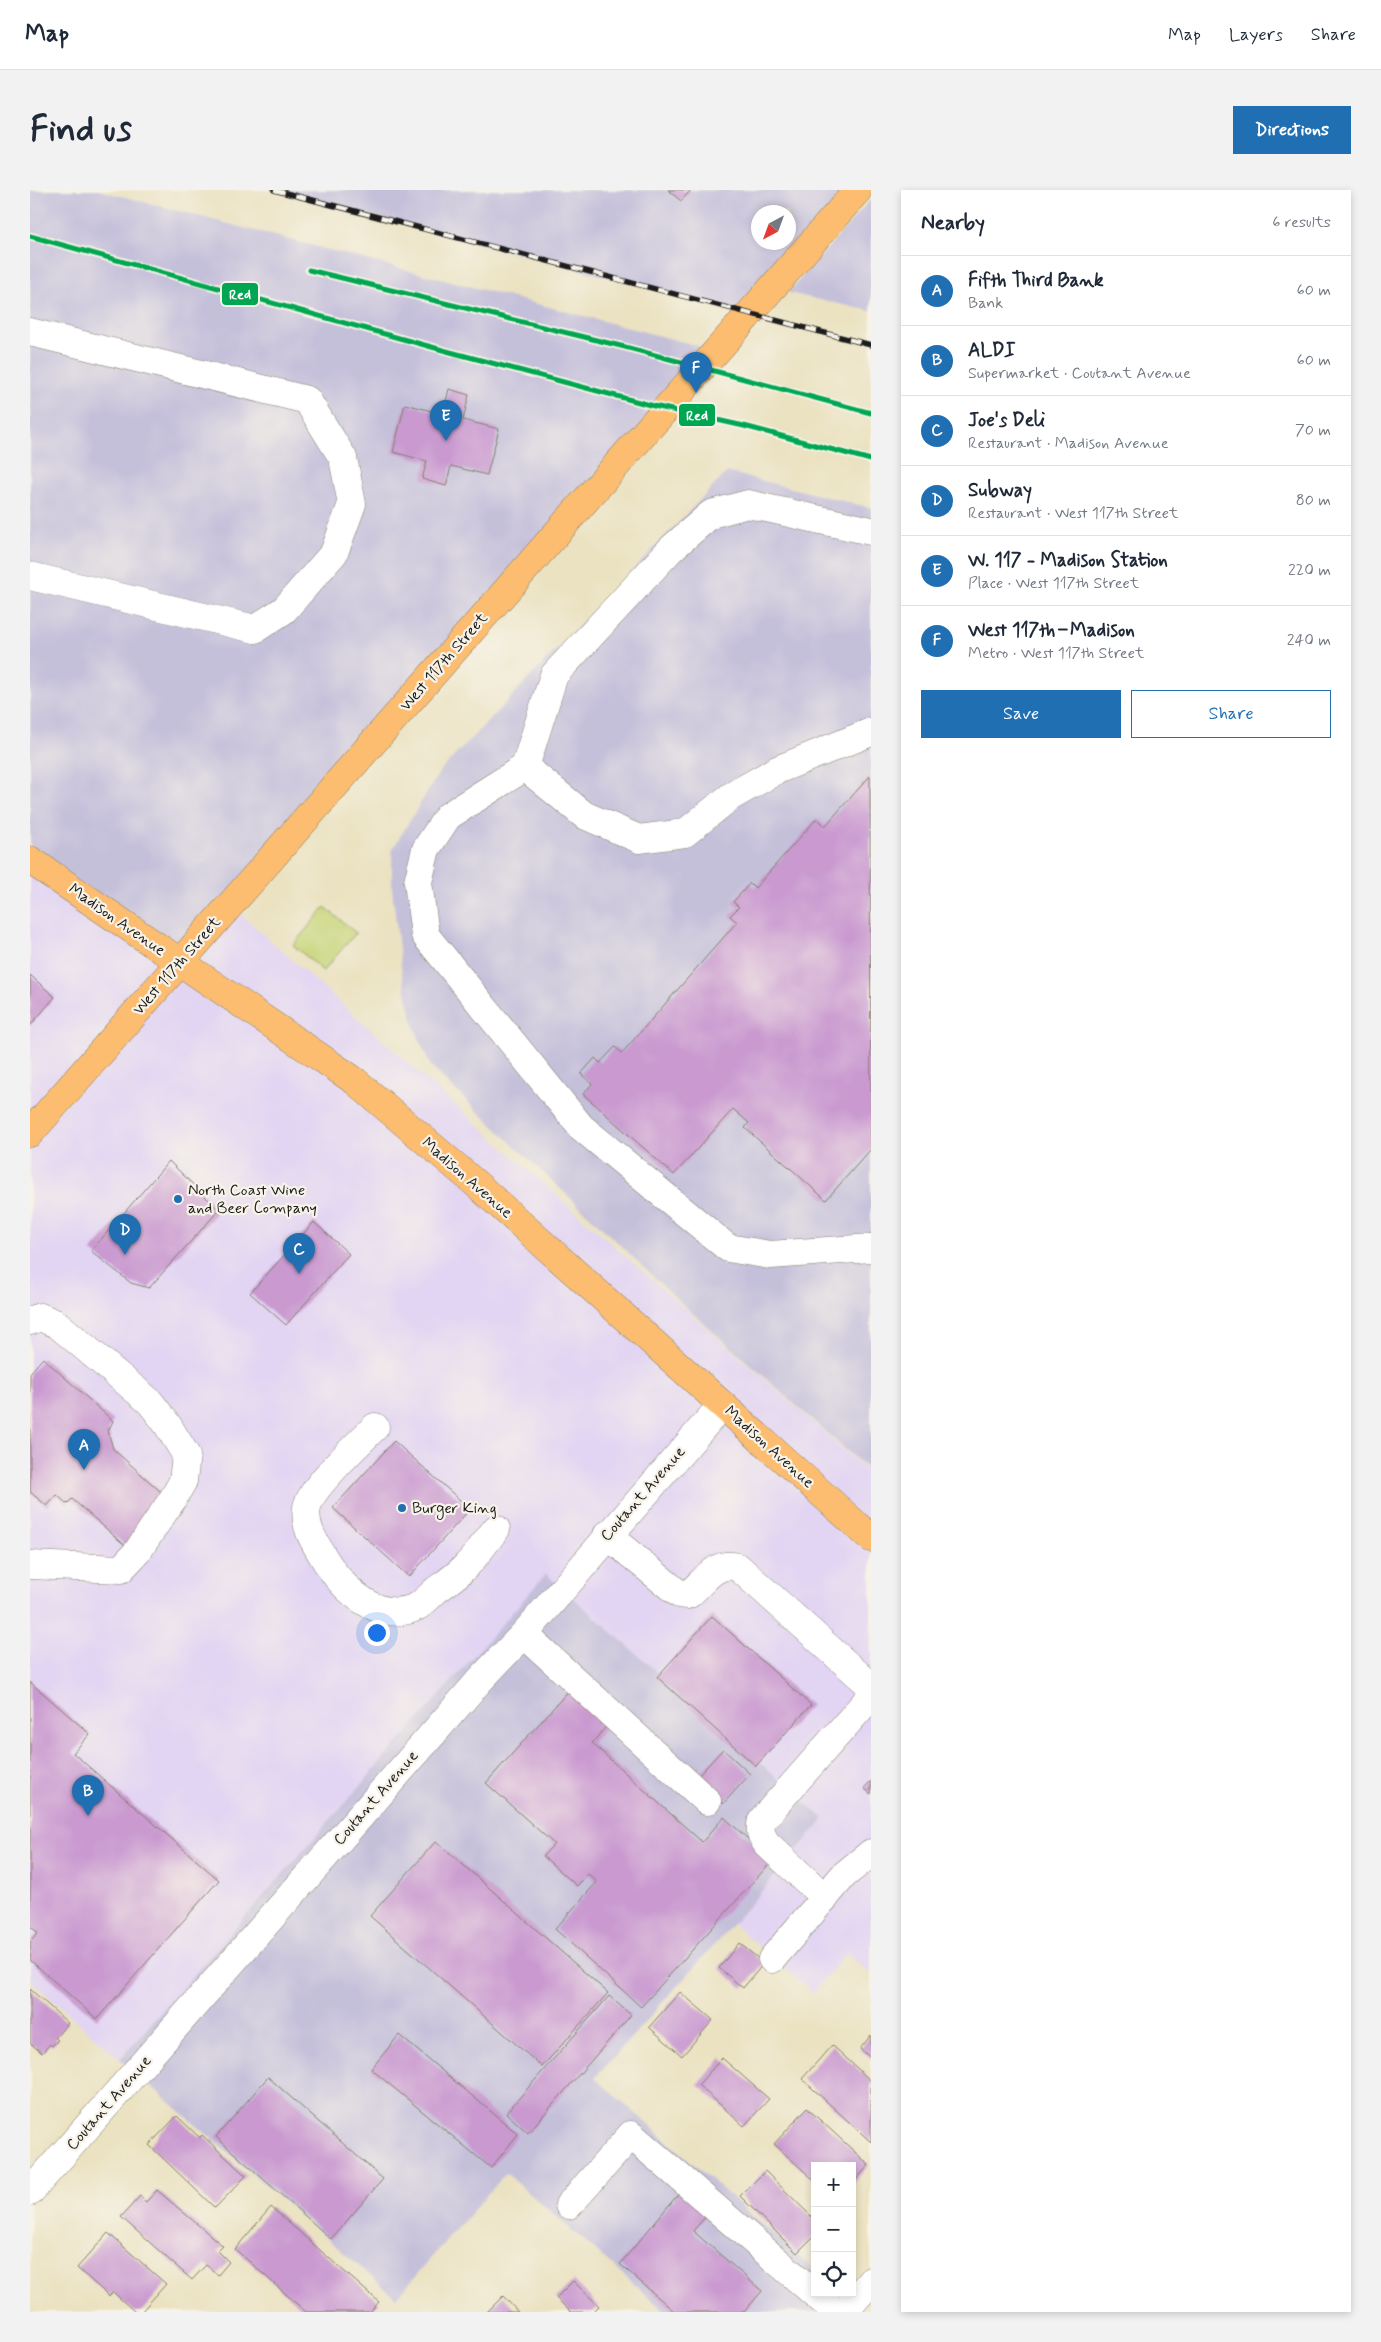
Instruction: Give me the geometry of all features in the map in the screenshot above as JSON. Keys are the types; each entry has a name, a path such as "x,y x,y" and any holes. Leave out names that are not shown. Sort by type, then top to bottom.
{"main road":[{"name":"West 117th Street","path":"30,1133 858,190"},
{"name":"Madison Avenue","path":"30,860 355,1081 474,1182 871,1538"}],"street":[{"path":"30,332 306,400 344,458 352,504 334,553 284,610 255,629 30,576"},
{"path":"871,531 748,504 711,514 671,550 554,675 525,767 448,816 426,850 418,882 426,935 581,1126 728,1248 770,1255 871,1248"},
{"path":"525,767 584,815 639,839 685,833 730,797 777,770 871,732"},
{"path":"30,1321 40,1317 57,1324 150,1402 168,1424 186,1455 183,1481 174,1497 137,1552 120,1569 30,1565"},
{"name":"Coutant Avenue","path":"30,2192 467,1695 524,1634 607,1535 722,1405"},
{"path":"375,1427 319,1485 307,1506 307,1527 314,1542 348,1590 366,1604 380,1609 399,1611 418,1606 467,1565 496,1529"},
{"path":"607,1535 679,1594 688,1595 719,1566 730,1565 738,1567 871,1686"},
{"path":"524,1634 707,1802"},
{"path":"824,1898 767,1844 761,1836 760,1827 762,1820 871,1696"},
{"path":"772,1959 850,1869 871,1853"},
{"path":"568,2205 631,2136 836,2312"},
{"path":"844,2312 871,2281"}],"shaded area":[{"path":"30,190 98,190 718,351 179,963 30,860"},
{"path":"274,190 858,190 750,314"},
{"path":"871,199 871,311 788,293"},
{"path":"727,472 871,508 871,1472 691,1312 431,1067 414,1026 402,975 392,888 392,850 440,771"},
{"path":"30,860 179,963 30,1133"},
{"path":"237,911 871,1474 871,1974 846,1953 813,1993 733,1924 824,1819 546,1575 120,2059 30,1980 30,1145"},
{"path":"546,1574 824,1819 595,2078 811,2267 811,2297 845,2297 832,2312 666,2312 506,2173 396,2298 120,2059"}],"green space":[{"path":"325,907 356,933 323,971 293,945"}],"building":[{"path":"668,190 691,190 681,201"},
{"path":"449,389 469,395 463,420 499,429 487,475 451,466 446,486 422,479 427,461 393,452 405,404 443,414"},
{"path":"870,776 871,1149 826,1200 745,1128 749,1123 733,1109 674,1175 583,1094 592,1084 581,1074 595,1058 600,1063 615,1047 622,1053 737,922 730,916 739,907 733,902 750,883 755,888 817,818 825,826"},
{"path":"30,975 55,997 30,1026"},
{"path":"169,1161 219,1210 149,1288 131,1283 91,1251"},
{"path":"314,1222 349,1254 286,1325 250,1293"},
{"path":"43,1358 113,1421 108,1431 113,1449 169,1499 127,1547 72,1499 67,1504 57,1495 47,1506 30,1492 30,1373"},
{"name":"Burger King","path":"394,1441 470,1509 409,1577 333,1508"},
{"path":"712,1616 811,1705 756,1766 657,1677"},
{"path":"30,1682 90,1734 73,1753 219,1880 97,2019 30,1960 30,1942 38,1933 30,1926"},
{"path":"572,1687 611,1721 592,1743 702,1842 724,1817 772,1861 641,2007 555,1929 597,1882 588,1874 577,1886 543,1856 554,1844 486,1783"},
{"path":"723,1749 750,1774 723,1804 695,1779"},
{"path":"871,1781 871,1794 864,1788"},
{"path":"436,1841 608,1993 542,2067 370,1916"},
{"path":"739,1943 764,1963 743,1988 719,1968"},
{"path":"30,1989 68,2023 55,2038 58,2040 52,2046 50,2044 42,2053 30,2043"},
{"path":"680,1992 713,2020 682,2056 649,2027"},
{"path":"609,1996 631,2015 528,2133 506,2113"},
{"path":"399,2035 518,2134 491,2168 371,2069"},
{"path":"871,2035 871,2058 860,2049"},
{"path":"832,2045 871,2081 871,2142 802,2079"},
{"path":"722,2058 769,2099 744,2126 698,2085"},
{"path":"268,2077 383,2179 331,2239 216,2137"},
{"path":"807,2108 869,2165 856,2180 856,2162 811,2162 811,2177 774,2144"},
{"path":"177,2116 200,2138 202,2135 246,2176 215,2208 149,2145"},
{"path":"765,2171 811,2216 811,2239 797,2253 740,2196"},
{"path":"157,2190 223,2246 218,2251 229,2262 218,2275 206,2265 192,2280 121,2217 140,2196 146,2202"},
{"path":"680,2192 707,2215 693,2231 762,2291 744,2312 675,2312 620,2264"},
{"path":"271,2207 379,2302 370,2312 306,2312 235,2249"},
{"path":"108,2233 166,2284 141,2312 135,2312 113,2292 109,2296 77,2268"},
{"path":"573,2281 599,2306 593,2312 571,2312 556,2298"},
{"path":"503,2296 518,2312 487,2312"}],"railway":[{"path":"274,190 871,345"}],"transit line":[{"name":"Red","path":"30,236 439,349 654,406 744,426 871,460"},
{"name":"Red","path":"309,270 625,347 871,413"}],"place":[{"name":"West 117th–Madison","path":"696,393"},
{"name":"W. 117 - Madison Station","path":"446,441"},
{"name":"North Coast Wine and Beer Company","path":"178,1199"},
{"name":"Subway","path":"125,1255"},
{"name":"Joe's Deli","path":"299,1274"},
{"name":"Fifth Third Bank","path":"84,1470"},
{"name":"Burger King","path":"402,1508"},
{"name":"ALDI","path":"88,1816"}]}
